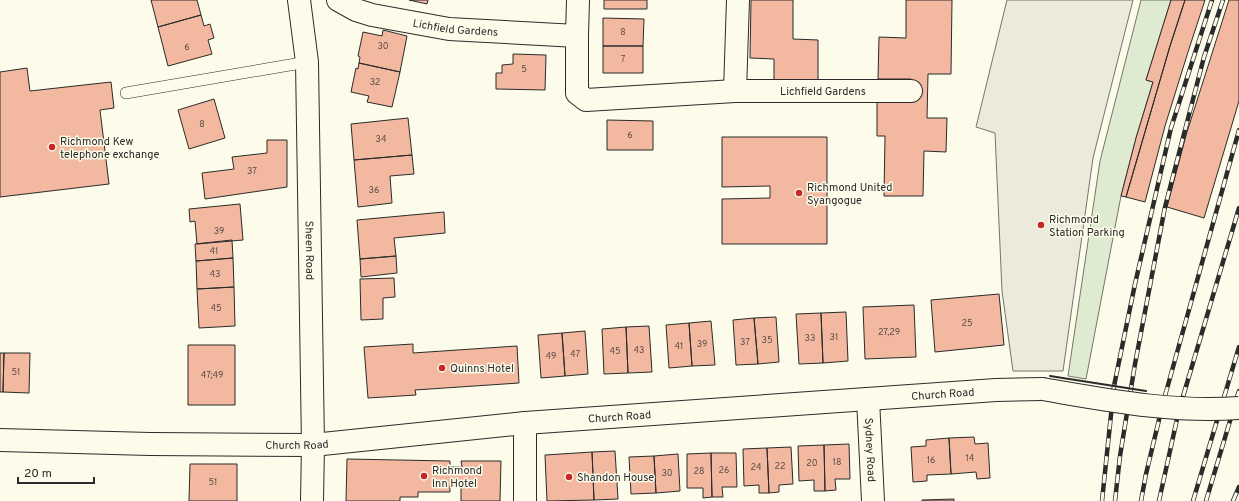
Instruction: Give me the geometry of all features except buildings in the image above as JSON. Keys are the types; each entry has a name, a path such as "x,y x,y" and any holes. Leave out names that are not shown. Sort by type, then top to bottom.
{"street":[{"name":"Sheen Road","path":"299,0 306,62 313,445 312,501"},
{"name":"Lichfield Gardens","path":"338,0 356,10 372,15 449,29 577,36"},
{"name":"Lichfield Gardens","path":"578,0 578,93 586,100 736,91 911,91"},
{"path":"736,91 738,0"},
{"name":"Church Road","path":"0,440 150,444 313,445 525,423 996,390 1042,389 1159,407 1222,410 1239,408"},
{"name":"Sydney Road","path":"868,399 873,501"},
{"path":"525,423 525,501"}],"lane":[{"path":"126,93 306,62"}],"green space":[{"path":"1141,0 1171,0 1146,80 1153,82 1136,138 1121,196 1086,379 1068,376 1100,161"}],"shaded area":[{"name":"Richmond Station Parking","path":"1007,0 1133,0 1093,158 1063,371 1013,371 1002,291 995,133 976,127"}],"railway":[{"path":"1102,501 1114,386 1135,284 1171,128 1212,0"},
{"path":"1115,501 1120,456 1135,364 1165,207 1204,57 1223,0"},
{"path":"1141,501 1163,403 1239,130"},
{"path":"1159,501 1179,410 1239,208"},
{"path":"1193,501 1239,347"},
{"path":"1206,501 1239,391"},
{"path":"1233,501 1239,487"}],"wall":[{"path":"1050,376 1146,391"}],"place":[{"name":"Richmond Kew telephone exchange","path":"52,147"},
{"name":"Richmond United Syangogue","path":"799,193"},
{"name":"Richmond Station Parking","path":"1041,225"},
{"name":"Quinns Hotel","path":"442,368"},
{"name":"Richmond Inn Hotel","path":"424,476"},
{"name":"Shandon House","path":"569,477"}]}
